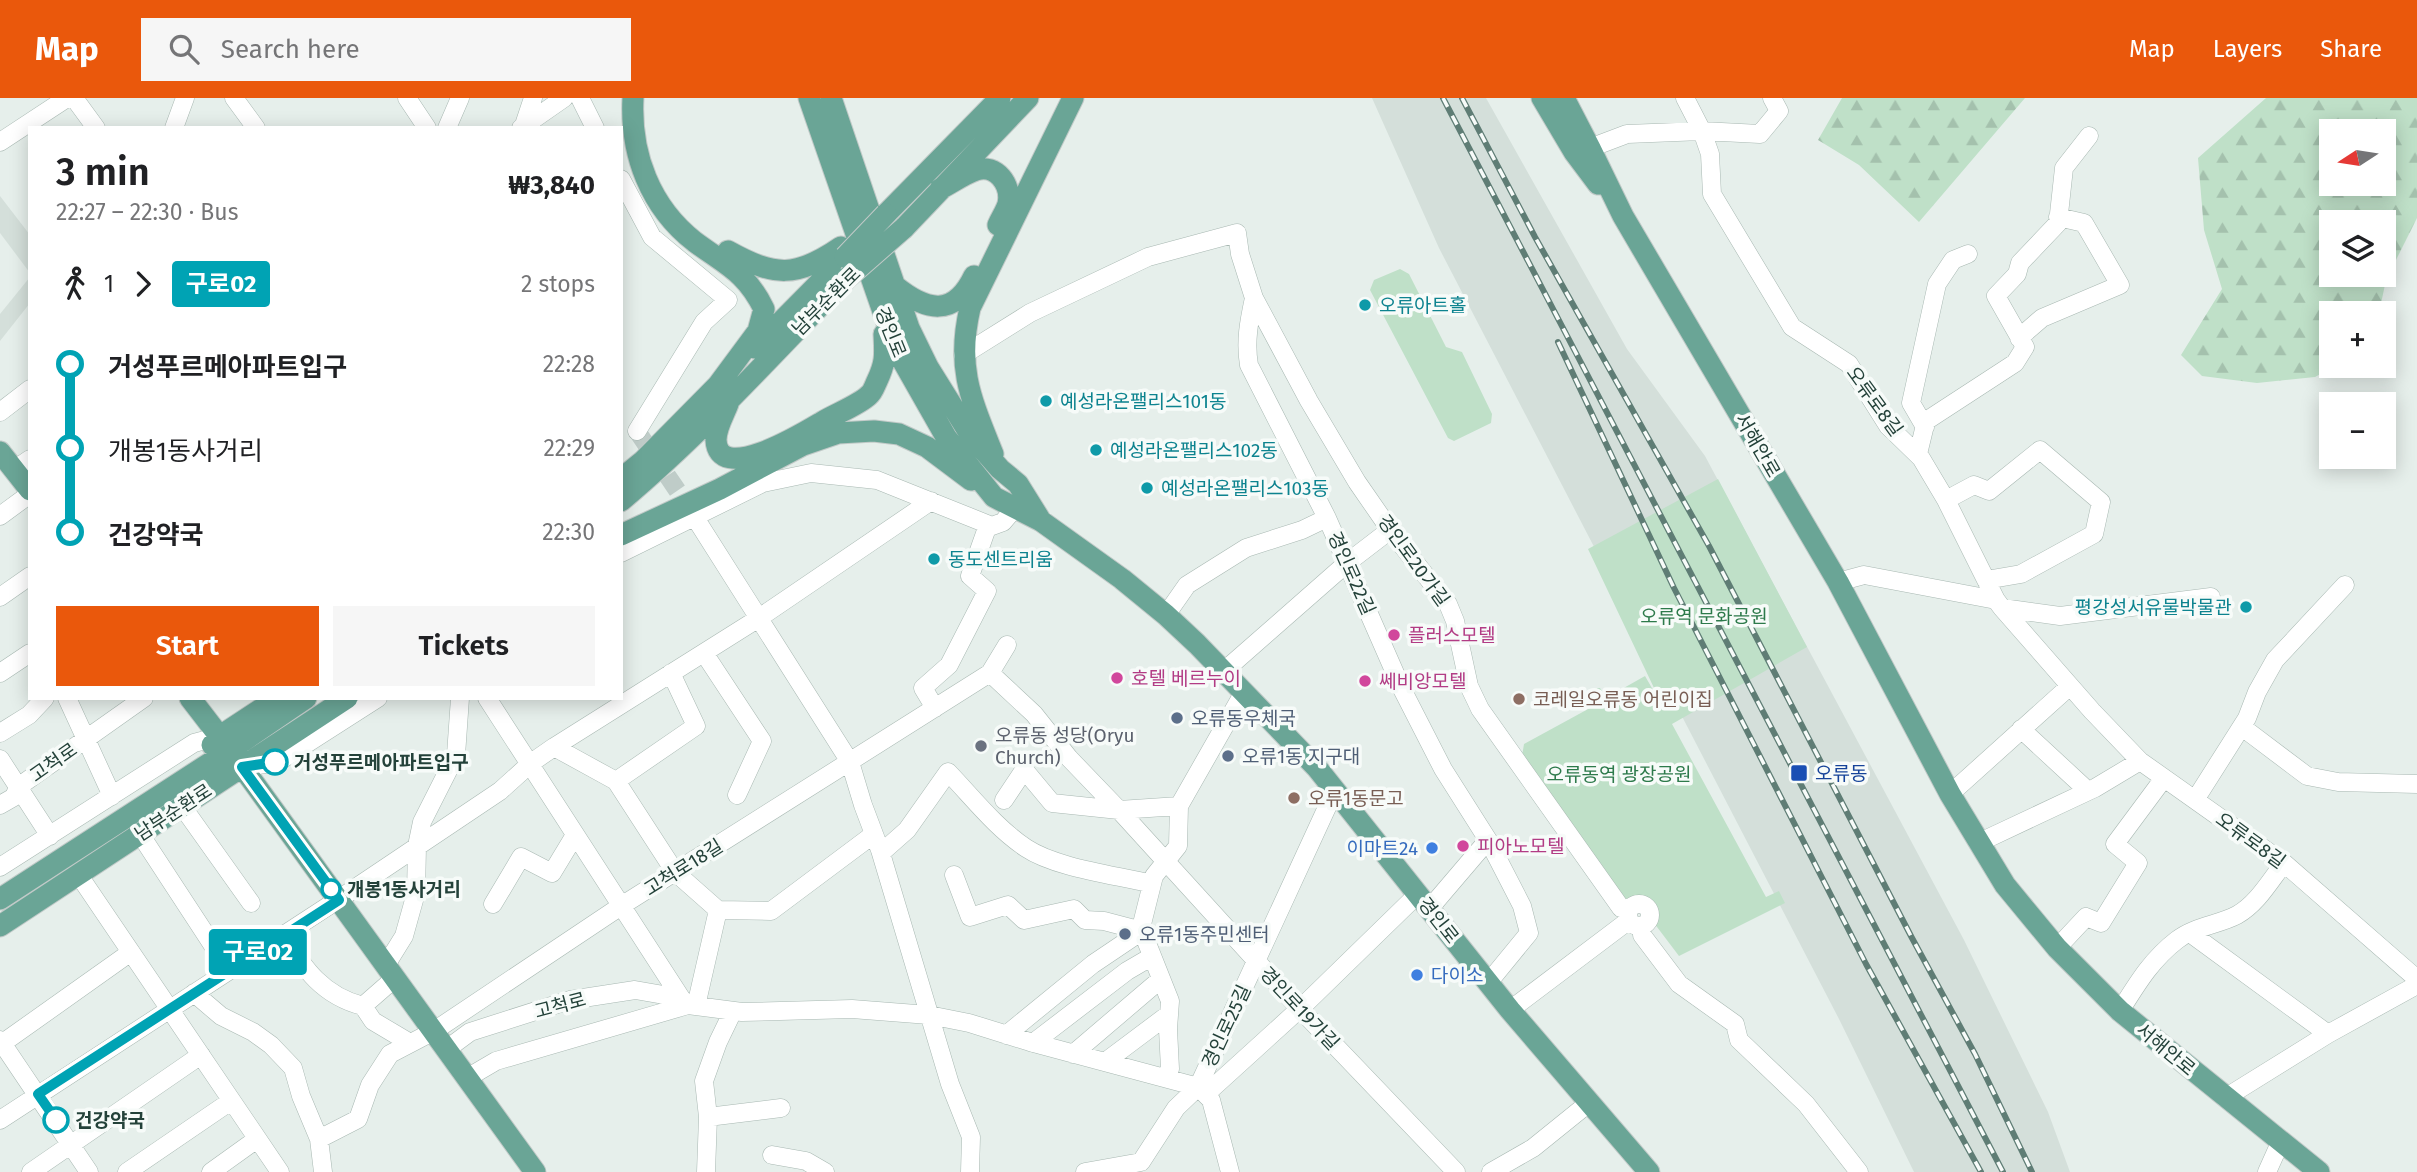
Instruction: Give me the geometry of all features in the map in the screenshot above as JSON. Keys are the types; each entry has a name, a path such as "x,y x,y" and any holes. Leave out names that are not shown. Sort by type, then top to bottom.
{"main road":[{"path":"633,98 638,158 648,187 670,218 692,240 741,274 755,291 764,309 758,331 725,390 716,442 720,453 741,459 797,436 870,395 886,363 883,315"},
{"path":"644,98 645,130 651,155 662,181 679,207 698,228 724,248 772,271 845,260"},
{"name":"경인로","path":"809,98 883,315 910,377 939,425 994,497 1041,521 1122,579 1166,615 1224,671 1335,790 1510,1010 1649,1172"},
{"name":"경인로","path":"831,98 909,328 928,367 971,436 1000,469 1018,484 1041,521"},
{"name":"남부순환로","path":"623,498 647,479 886,214 1000,98"},
{"name":"남부순환로","path":"845,260 904,228 1028,98"},
{"path":"1000,469 965,379 964,331 970,308 1073,98"},
{"path":"1542,98 1573,152 1623,216"},
{"name":"서해안로","path":"1564,98 1623,216 1838,582 1950,793 2005,885 2057,948 2120,1011 2319,1172"},
{"path":"895,286 912,300 929,307 946,306 958,299 970,284 1008,203 1007,188 1002,177 989,169 977,169 940,189"},
{"name":"남부순환로","path":"623,477 725,390"},
{"path":"623,534 720,489 803,445 838,433 874,431 899,434 927,447 994,497"},
{"path":"0,452 22,465 28,485"},
{"path":"192,700 535,1172"},
{"path":"230,751 276,700"},
{"name":"남부순환로","path":"0,899 230,751 303,700"},
{"name":"남부순환로","path":"0,926 182,806 230,751 343,700"}],"street":[{"path":"0,142 67,98"},
{"path":"74,98 95,126"},
{"path":"175,126 185,98"},
{"path":"234,98 253,126"},
{"path":"407,98 425,126"},
{"path":"448,126 460,98"},
{"path":"522,126 533,98"},
{"path":"523,126 564,98"},
{"path":"580,98 594,126"},
{"name":"오류로8길","path":"1685,98 1710,154 1712,194 1792,327 1849,364 1888,426 1918,454 1946,500 1999,604 2140,761 2284,863 2417,979"},
{"path":"1590,148 1628,134 1702,131 1760,134 1779,111 1772,98"},
{"path":"1918,454 1926,421 2015,363 2025,347 1996,296 2017,274 2020,263 2058,223 2064,168 2089,136"},
{"path":"623,183 652,237 728,300 704,323 637,431"},
{"path":"2019,338 2042,318 2120,285 2084,223 2058,217"},
{"name":"경인로20가길","path":"963,355 1030,313 1148,257 1237,233 1240,254 1254,298 1310,401 1357,482 1390,530 1448,604 1455,621 1469,686 1480,709 1621,908 1633,919 1679,984 1735,1024 1739,1040 1806,1104 1858,1172"},
{"path":"1925,427 1911,403 1937,284 1953,260 1968,254"},
{"name":"경인로22길","path":"1254,298 1249,322 1249,365 1327,518 1402,689 1443,769 1488,840 1522,906 1529,933 1488,983"},
{"path":"0,412 28,391"},
{"path":"1946,500 1974,485 1989,491 2040,450 2101,502 2094,534 2021,574 1986,580"},
{"path":"623,552 763,483 811,473 877,480 992,526 1003,522 1014,509"},
{"path":"0,516 28,494"},
{"path":"0,1120 339,900 500,791 531,763 554,747 759,618 931,501"},
{"path":"694,516 850,762 881,853 950,1083 971,1137 970,1172"},
{"path":"1166,615 1187,586 1246,548 1302,530 1327,518"},
{"path":"935,708 923,688 949,665 988,592 970,576 988,525"},
{"path":"1224,671 1347,563 1390,530"},
{"path":"1838,582 1864,575 2060,616 2211,597"},
{"path":"0,597 28,577"},
{"path":"2195,800 2242,726 2275,660 2345,586"},
{"name":"고척로18길","path":"434,1031 621,906 990,673 1007,645"},
{"path":"704,653 762,741 737,795"},
{"path":"0,673 28,654"},
{"path":"616,781 696,726 671,673"},
{"path":"990,673 1034,714 1069,758 1119,810"},
{"path":"1950,793 2070,686"},
{"path":"1165,1079 1170,1069 1170,1001 1142,931 1154,876 1178,846 1179,806 1244,692"},
{"path":"0,733 29,715 43,700"},
{"path":"68,700 112,796"},
{"name":"고척로","path":"0,805 14,797 18,787 141,700"},
{"path":"0,867 194,743 278,762 375,700"},
{"path":"363,1006 391,972 404,936 416,892 417,846 422,822 456,755 460,700"},
{"path":"488,700 621,906 688,1003"},
{"path":"2242,726 2307,776 2338,782 2417,784"},
{"path":"2021,729 2088,791"},
{"path":"554,747 616,781 675,872 718,910 771,911 874,834"},
{"path":"0,759 50,836"},
{"path":"1978,843 2088,791 2140,761"},
{"path":"881,853 907,830 948,772 1000,828 1028,850 1067,866 1152,884"},
{"path":"1004,800 1022,773 1027,773 1052,803 1119,810 1179,806"},
{"path":"2057,948 2086,917 2101,923 2138,863 2115,844 2164,778"},
{"name":"경인로25길","path":"1085,1172 1130,1168 1141,1162 1176,1108 1202,1090 1256,961 1335,790"},
{"path":"182,806 251,903"},
{"name":"경인로19가길","path":"1119,810 1300,1009 1455,1172"},
{"path":"140,834 229,970"},
{"path":"493,904 521,857 552,873 575,835"},
{"path":"1230,1172 1212,1100 1202,1090 1424,901 1488,840"},
{"path":"2120,1011 2152,961 2180,938 2204,925 2237,915 2254,901 2284,863"},
{"path":"78,874 279,1172"},
{"path":"954,875 970,917 1008,905 1024,920 1073,909 1085,920 1104,921 1142,931"},
{"path":"688,1003 718,910"},
{"path":"1510,1010 1633,919"},
{"path":"1006,1035 1093,964 1142,931"},
{"path":"2190,933 2328,1034"},
{"path":"284,935 305,971 344,1002 363,1006 373,1021 410,1043"},
{"path":"89,1172 72,1143 1,1042 131,952"},
{"path":"1033,1043 1127,971 1151,957"},
{"path":"1073,1054 1161,979"},
{"path":"2225,1098 2328,1034 2417,985"},
{"name":"고척로","path":"447,1049 470,1032 570,1000 635,990 733,1011 852,1009 929,1014 1202,1090"},
{"path":"194,993 221,1016 253,1031 293,1068 301,1096 319,1139 323,1172"},
{"path":"467,1078 496,1061 688,1003"},
{"path":"706,1172 708,1117 704,1081 733,1011"},
{"path":"1105,1062 1169,1014"},
{"path":"319,1139 358,1119 370,1085 390,1054 434,1031"},
{"path":"31,1172 201,1055"},
{"path":"127,1172 232,1101"},
{"path":"1491,1172 1533,1148 1591,1102"},
{"path":"708,1117 781,1108"},
{"path":"211,1172 257,1139"},
{"path":"2267,1172 2280,1143"},
{"path":"772,1155 806,1161 825,1172"}],"shaded area":[{"path":"1372,98 1486,98 1627,349 1705,456 1964,940 2048,1112 2070,1172 1914,1172 1839,1019 1439,248"},
{"path":"0,196 28,232 28,270 0,233"},
{"path":"28,279 28,306 0,341 0,314"}],"green space":[{"path":"1842,98 2025,98 1919,222 1859,165 1818,140"},
{"path":"2266,98 2417,98 2417,218 2396,260 2396,210 2319,210 2319,287 2385,287 2382,301 2319,301 2319,375 2257,383 2202,376 2181,355 2222,289 2204,230 2198,158"},
{"path":"1400,269 1409,274 1446,347 1462,352 1492,414 1491,423 1454,441 1448,438 1370,290 1374,280"},
{"path":"1718,479 1807,647 1672,724 1766,897 1779,891 1785,903 1679,956 1654,923 1655,912 1650,901 1637,897 1624,903 1522,756 1524,744 1590,708 1597,688 1600,688 1606,698 1645,676 1664,709 1588,549"}],"tunnel":[{"path":"637,431 694,515"}],"railway":[{"path":"1443,98 2003,1172"},
{"path":"1462,98 1535,237 1709,546 1975,1054 2032,1172"},
{"path":"1558,342 1674,588 1866,964 1981,1172"}],"bus line":[{"name":"구로02","path":"56,1120 38,1094 339,900 242,767 275,762"}],"place":[{"name":"오류아트홀","path":"1365,305"},
{"name":"예성라온팰리스101동","path":"1046,401"},
{"name":"예성라온팰리스102동","path":"1096,450"},
{"name":"예성라온팰리스103동","path":"1147,488"},
{"name":"동도센트리움","path":"934,559"},
{"name":"평강성서유물박물관","path":"2246,607"},
{"name":"플러스모텔","path":"1394,635"},
{"name":"호텔 베르누이","path":"1117,678"},
{"name":"쎄비앙모텔","path":"1365,681"},
{"name":"코레일오류동 어린이집","path":"1519,699"},
{"name":"오류동우체국","path":"1177,718"},
{"name":"오류동 성당(Oryu Church)","path":"981,746"},
{"name":"오류1동 지구대","path":"1228,756"},
{"name":"거성푸르메아파트입구","path":"275,762"},
{"name":"오류동","path":"1799,773"},
{"name":"오류1동문고","path":"1294,798"},
{"name":"피아노모텔","path":"1463,846"},
{"name":"이마트24","path":"1432,848"},
{"name":"개봉1동사거리","path":"331,889"},
{"name":"오류1동주민센터","path":"1125,934"},
{"name":"다이소","path":"1417,975"},
{"name":"건강약국","path":"56,1120"}],"park label":[{"name":"오류역 문화공원","path":"1704,616"},
{"name":"오류동역 광장공원","path":"1619,774"}]}
